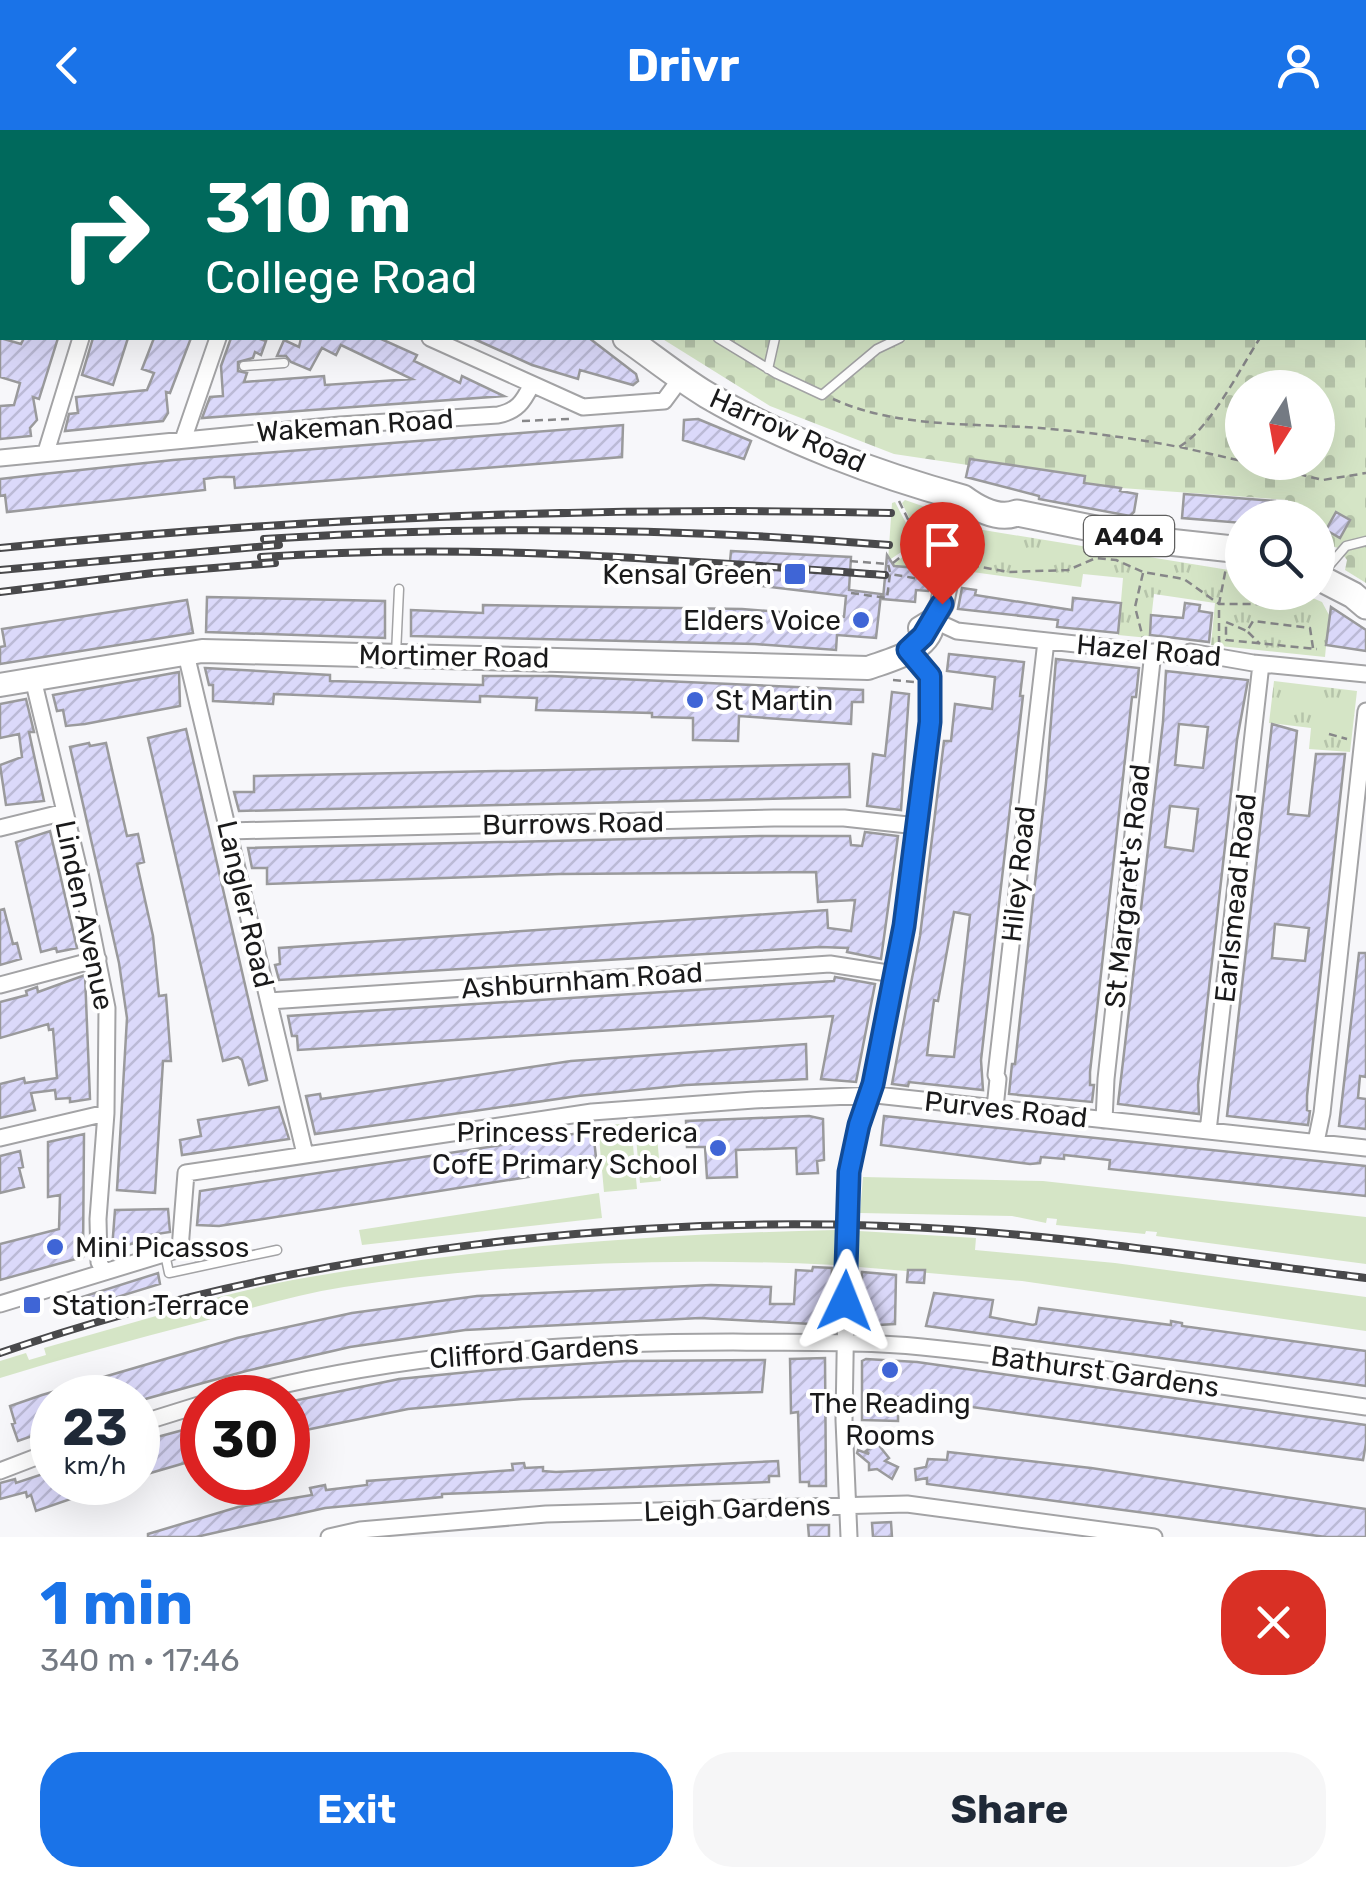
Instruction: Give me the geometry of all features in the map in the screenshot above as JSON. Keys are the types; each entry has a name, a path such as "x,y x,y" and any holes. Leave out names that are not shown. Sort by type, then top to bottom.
{"main road":[{"name":"Harrow Road","path":"629,340 681,378 734,409 841,457 963,498 990,496 1004,500 1017,513 1225,554"},
{"path":"908,650 924,644 932,633 932,620 942,604 948,582 963,498"},
{"path":"1335,589 1353,595 1366,606"},
{"name":"Mortimer Road","path":"0,685 202,651 855,668 870,667 908,650"}],"street":[{"path":"46,452 80,340"},
{"path":"183,440 216,362 218,340"},
{"path":"434,340 583,407 664,401 681,378"},
{"path":"513,412 532,386"},
{"name":"Wakeman Road","path":"0,458 513,412"},
{"name":"Hazel Road","path":"932,620 954,631 1148,646 1186,656 1190,652 1366,674"},
{"name":"Hiley Road","path":"996,1108 996,1075 1046,641"},
{"name":"St Margaret's Road","path":"1104,1120 1148,646"},
{"path":"849,1537 844,1342 848,1190 894,974 917,826 931,685 928,670 908,650"},
{"name":"Langler Road","path":"186,654 306,1154"},
{"name":"Earlsmead Road","path":"1208,1131 1255,663"},
{"name":"Linden Avenue","path":"34,679 98,959 108,1026 98,1219 99,1262 104,1272"},
{"path":"1316,1142 1366,711"},
{"path":"0,828 64,812"},
{"name":"Burrows Road","path":"228,831 774,818 844,818 917,826"},
{"path":"0,985 98,959"},
{"name":"Ashburnham Road","path":"269,1001 830,964 894,974"},
{"name":"Purves Road","path":"173,1252 186,1174 592,1112 869,1096 1366,1148"},
{"path":"0,1138 106,1112"},
{"path":"0,1304 173,1252"},
{"name":"Clifford Gardens","path":"310,1380 468,1353 628,1342 844,1342"},
{"name":"Bathurst Gardens","path":"844,1342 921,1347 1366,1406"},
{"path":"0,1471 30,1460"},
{"name":"Leigh Gardens","path":"329,1537 360,1530 546,1514 907,1504 1154,1537"}],"lane":[{"path":"721,340 768,369 822,394 877,349 896,340"},
{"path":"768,369 775,340"},
{"path":"244,366 284,363"},
{"path":"1335,558 1346,546 1366,542"},
{"path":"396,655 399,589"},
{"path":"173,1252 169,1274 277,1250"}],"path":[{"path":"532,130 540,130"},
{"path":"1179,447 1204,424 1259,340"},
{"path":"822,394 856,410 906,420 1042,428 1225,457"},
{"path":"513,412 523,422 578,418 583,407"},
{"path":"1335,478 1366,473"},
{"path":"890,574 936,578 899,495"},
{"path":"892,563 919,542"},
{"path":"963,563 1008,572 1068,570 1096,558 1116,558 1143,572 1184,579 1219,604 1225,604"},
{"path":"850,561 888,564 890,574 887,598 851,594"},
{"path":"1143,572 1136,607 1148,646"},
{"path":"1219,646 1219,604 1225,586"},
{"path":"1247,631 1253,621 1310,628 1315,648 1260,644 1226,640 1226,622 1247,631 1260,644"},
{"path":"892,680 931,685"},
{"path":"1330,734 1352,739"}],"green space":[{"path":"664,340 1366,340 1366,583 1345,570 1347,560 1335,547 1335,500 1121,488 894,454 770,406"},
{"path":"905,500 934,510 942,521 937,559 930,560 902,503"},
{"path":"895,502 916,542 888,561 892,503"},
{"path":"977,529 1225,569 1225,610 1326,610 1325,657 1211,645 1215,603 1154,594 1149,638 1118,635 1123,578 1083,574 1081,587 965,571"},
{"path":"917,545 930,569 894,569 894,564"},
{"path":"1274,681 1357,691 1350,752 1309,749 1311,728 1269,723"},
{"path":"631,1123 637,1189 604,1192 598,1126"},
{"path":"656,1125 661,1181 640,1183 635,1126"},
{"path":"863,1177 1043,1181 1366,1217 1366,1264 1156,1236 1157,1232 1056,1225 1057,1219 1047,1218 1046,1223 1012,1216 860,1213"},
{"path":"599,1193 602,1218 362,1245 359,1230"},
{"path":"836,1230 835,1265 589,1264 466,1272 344,1287 270,1303 0,1378 0,1361 26,1353 29,1360 46,1355 44,1348 177,1307 304,1278 436,1258 569,1244"},
{"path":"859,1231 976,1238 975,1250 1115,1263 1366,1297 1366,1331 1022,1281 859,1267"}],"building":[{"path":"0,340 21,344 23,340 57,340 39,399 33,397 37,420 30,428 31,436 0,439 0,406 14,405 20,383 0,377"},
{"path":"92,340 127,340 113,385 82,375"},
{"path":"153,340 190,340 170,393 166,392 168,413 163,421 65,431 69,414 78,413 76,397 147,390 154,373 142,369"},
{"path":"230,340 263,340 266,341 261,355 255,352 253,358 238,362 238,371 247,373 244,382 324,376 325,385 412,379 341,345 336,355 322,348 310,370 286,356 277,356 284,340 299,347 301,340 383,340 417,355 414,361 460,383 462,376 504,396 202,418 210,397 223,396 221,366"},
{"path":"476,340 592,340 636,374 638,381 633,385 580,370 578,379 532,365"},
{"path":"698,419 751,441 744,459 683,440 684,420"},
{"path":"623,425 622,457 235,488 234,477 219,477 204,479 205,490 7,512 5,495 0,496 0,479 43,474 173,460"},
{"path":"970,459 1085,476 1084,483 1137,494 1134,512 1130,516 1039,499 966,477"},
{"path":"1184,494 1262,500 1225,500 1225,522 1182,518"},
{"path":"1335,514 1350,520 1340,538 1335,535"},
{"path":"731,551 851,557 849,590 881,594 876,638 837,635 836,650 755,644 411,636 411,610 483,613 483,605 742,609 844,617 846,596 728,582"},
{"path":"887,555 894,566 930,569 929,574 933,575 928,591 916,590 915,602 883,599"},
{"path":"962,588 976,590 975,595 1072,610 1073,598 1121,603 1118,633 1057,627 1058,620 958,609"},
{"path":"207,597 385,601 385,638 206,632"},
{"path":"187,600 193,633 0,664 0,647 5,646 2,629"},
{"path":"1185,603 1200,605 1199,611 1212,613 1209,642 1150,635 1151,615 1183,618"},
{"path":"1331,610 1366,630 1366,651 1326,645"},
{"path":"949,654 1024,662 981,1060 983,1090 909,1082 908,1086 892,1084 920,936 944,741 951,741 955,704 992,709 995,677 947,671","holes":["954,912 970,915 954,1057 927,1055 934,1000 938,1001"]},
{"path":"1056,659 1139,668 1136,697 1132,697 1090,1072 1090,1085 1094,1085 1092,1102 1009,1094 1046,783"},
{"path":"205,668 330,675 330,681 483,685 483,676 552,676 863,690 863,702 852,702 851,724 739,716 738,741 693,740 693,718 536,710 537,698 480,696 480,702 274,694 273,704 213,701 213,685 209,685"},
{"path":"1166,671 1248,680 1237,740 1198,1085 1199,1114 1118,1104","holes":["1179,724 1208,727 1203,768 1175,765","1170,806 1198,809 1193,851 1165,847"]},
{"path":"179,672 180,706 85,724 66,726 63,710 57,711 53,695"},
{"path":"892,692 909,694 901,810 867,806 873,754 885,756"},
{"path":"26,699 44,801 6,805 0,765 22,757 19,734 0,738 0,704"},
{"path":"1272,724 1297,731 1288,814 1309,816 1316,754 1345,754 1307,1096 1310,1111 1308,1125 1227,1116","holes":["1275,924 1309,928 1305,961 1272,958"]},
{"path":"186,729 267,1080 249,1085 242,1060 238,1057 223,1061 148,738"},
{"path":"106,743 127,836 138,834 144,862 137,864 153,936 159,996 166,995 171,1061 163,1061 155,1193 117,1190 127,1018 119,963 70,747"},
{"path":"849,764 850,797 239,811 234,792 254,792 254,776"},
{"path":"50,831 77,948 41,952 16,842"},
{"path":"865,832 898,836 881,959 847,952 848,948 820,947 279,980 275,965 280,964 279,948 827,910 828,928 851,931 855,900 818,902 816,872 559,874 267,884 267,868 252,868 248,848 760,836 850,836 851,845 862,846"},
{"path":"4,909 21,959 0,965 0,910"},
{"path":"1359,953 1366,953 1366,1077 1360,1076 1358,1098 1366,1099 1366,1129 1339,1126"},
{"path":"85,975 90,1099 56,1099 55,1090 31,1093 35,1110 0,1118 0,1084 24,1078 25,1083 57,1078 53,1029 49,1030 48,1024 0,1038 0,1002 27,995 26,991 37,987 38,992"},
{"path":"835,977 875,984 856,1082 821,1079 833,1016 298,1050 288,1016 834,981"},
{"path":"806,1044 807,1079 578,1096 315,1134 306,1096 320,1094 321,1099 571,1061"},
{"path":"279,1107 289,1139 182,1155 180,1140 201,1136 198,1120"},
{"path":"809,1116 823,1119 824,1160 817,1161 818,1173 797,1174 796,1148 736,1150 737,1177 707,1178 705,1147 687,1147 686,1121"},
{"path":"884,1116 1366,1166 1366,1196 1109,1169 1110,1160 1064,1155 1064,1159 1041,1157 1040,1163 1030,1164 881,1145"},
{"path":"593,1131 597,1166 219,1226 197,1225 200,1191"},
{"path":"84,1134 83,1257 0,1280 0,1244 59,1229 60,1195 48,1197 48,1142"},
{"path":"20,1151 24,1187 0,1193 0,1156"},
{"path":"168,1209 170,1232 137,1237 138,1242 112,1249 115,1210"},
{"path":"217,1248 219,1255 196,1260 196,1249"},
{"path":"813,1267 832,1268 829,1325 700,1318 465,1330 350,1347 232,1375 180,1375 180,1389 160,1395 160,1375 110,1375 237,1338 352,1313 477,1296 711,1285 771,1287 770,1304 794,1304 796,1270 812,1271"},
{"path":"908,1270 925,1270 924,1283 907,1282"},
{"path":"862,1272 896,1275 895,1324 861,1326"},
{"path":"158,1273 160,1284 85,1307 82,1297"},
{"path":"934,1293 993,1300 990,1317 1033,1325 1039,1308 1171,1325 1171,1321 1182,1326 1366,1351 1366,1386 926,1326"},
{"path":"825,1358 826,1486 809,1486 809,1482 800,1482 798,1412 791,1413 790,1359"},
{"path":"765,1360 762,1392 522,1399 408,1409 310,1429 310,1397 399,1379 626,1361"},
{"path":"862,1361 917,1362 1366,1425 1363,1460 898,1397 898,1421 862,1420"},
{"path":"30,1399 30,1437 18,1441 10,1406"},
{"path":"180,1431 180,1464 160,1470 160,1436"},
{"path":"877,1443 889,1458 885,1461 898,1467 892,1479 877,1469 869,1470 869,1463 857,1453 858,1450 869,1454 866,1451"},
{"path":"948,1452 1091,1468 1366,1509 1366,1537 1326,1537 927,1484 927,1478 916,1480 915,1469 926,1467 928,1459 947,1460"},
{"path":"778,1461 779,1476 769,1476 769,1482 442,1494 325,1508 196,1537 148,1537 238,1507 310,1505 310,1488 325,1485 326,1490 367,1485 367,1481 513,1470 512,1464 524,1463 525,1468 543,1467 543,1471"},
{"path":"30,1478 30,1496 27,1497 26,1492 0,1499 0,1483 15,1479 16,1483"},
{"path":"891,1522 892,1537 873,1537 872,1523"},
{"path":"808,1525 829,1525 829,1537 809,1537"}],"railway":[{"path":"0,548 223,529 445,517 668,511 891,513"},
{"path":"264,539 576,530 889,545"},
{"path":"0,570 279,545"},
{"path":"261,557 495,552 885,575"},
{"path":"0,592 275,563"},
{"path":"0,1353 114,1317 232,1287 352,1263 598,1232 720,1225 842,1225 1012,1234 1366,1278"}],"place":[{"name":"Kensal Green","path":"795,574"},
{"name":"Elders Voice","path":"861,620"},
{"name":"St Martin","path":"695,700"},
{"name":"Princess Frederica CofE Primary School","path":"718,1148"},
{"name":"Mini Picassos","path":"55,1247"},
{"name":"Station Terrace","path":"32,1305"},
{"name":"The Reading Rooms","path":"890,1370"}],"route":[{"path":"845,1301 849,1172 873,1084 904,926 930,722 930,676 908,650 923,636 942,604"}]}
